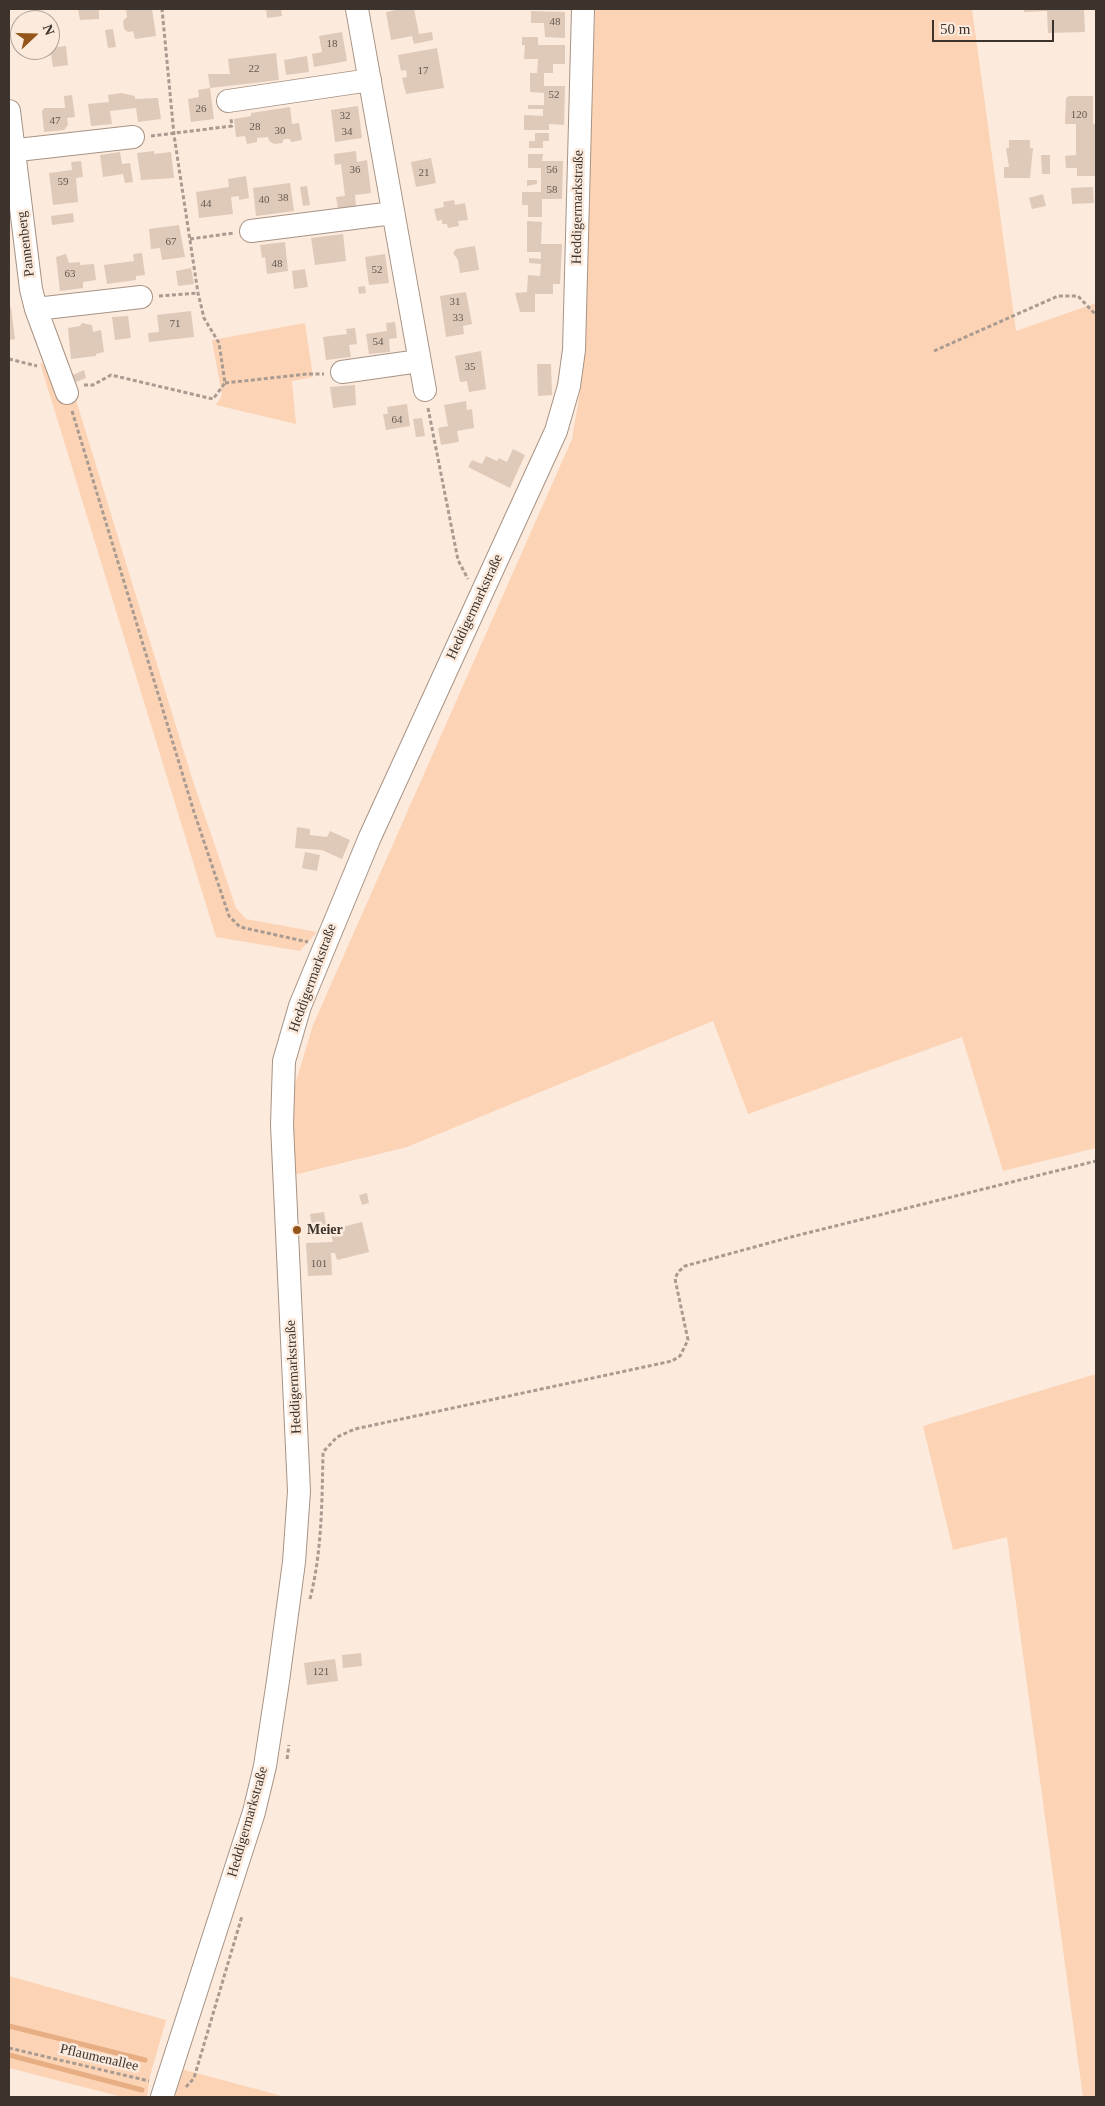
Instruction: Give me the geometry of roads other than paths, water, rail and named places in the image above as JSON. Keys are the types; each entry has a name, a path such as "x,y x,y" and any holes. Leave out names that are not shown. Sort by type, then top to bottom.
{"street":[{"path":"357,9 425,390"},
{"name":"Heddigermarkstraße","path":"170,2091 254,1812 265,1766 294,1562 299,1491 282,1125 284,1061 300,1006 324,945 370,838 556,431 569,386 574,350 583,9"},
{"path":"228,101 370,80"},
{"name":"Pannenberg","path":"9,111 12,150 32,289 36,309 63,383"},
{"path":"12,150 133,137"},
{"path":"251,231 393,213"},
{"path":"36,309 141,297"},
{"path":"342,372 419,361"}],"waterway":[{"path":"9,2026 145,2060"},
{"path":"9,2055 142,2090"}],"place":[{"name":"Meier","path":"297,1230"}]}
